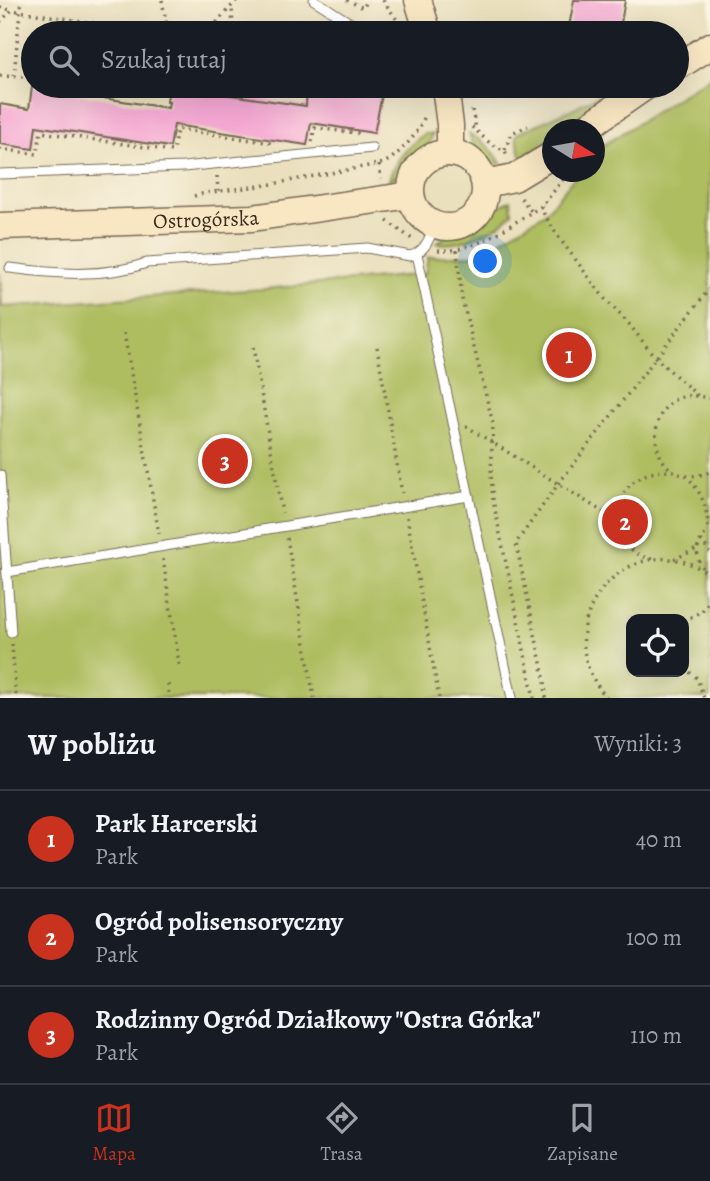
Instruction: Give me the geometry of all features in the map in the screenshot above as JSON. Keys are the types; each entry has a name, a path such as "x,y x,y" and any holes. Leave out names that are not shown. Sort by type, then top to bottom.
{"street":[{"path":"418,0 424,21"},
{"path":"689,59 710,46"},
{"path":"447,98 450,153"},
{"path":"599,119 629,98"},
{"path":"450,153 473,162 481,172 485,184 482,206 467,222 457,226 435,225 419,213 411,195 417,170 426,160 437,154 450,153"},
{"path":"485,184 514,178 542,161"},
{"name":"Ostrogórska","path":"0,226 252,218 411,195"}],"lane":[{"path":"314,0 349,21"},
{"path":"0,174 183,167 372,148"},
{"path":"10,268 60,273 123,272 147,263 367,248 397,254 417,254 426,246 435,225"},
{"path":"417,254 512,698"},
{"path":"0,475 11,632"},
{"path":"7,572 470,496"}],"path":[{"path":"14,76 21,0"},
{"path":"162,0 166,21"},
{"path":"218,21 237,0"},
{"path":"347,0 363,8 368,0"},
{"path":"383,0 396,21"},
{"path":"232,6 233,21"},
{"path":"0,8 82,21"},
{"path":"0,22 12,10"},
{"path":"0,76 21,76"},
{"path":"191,197 379,165 392,159 423,121 433,125 474,127 491,144 505,151"},
{"path":"528,126 512,133 505,151 520,197 533,212 542,206 561,182"},
{"path":"310,149 315,128 357,133 372,148"},
{"path":"0,149 37,154 41,132 173,151 177,129 284,145"},
{"path":"542,206 557,235 605,299 655,357 698,396"},
{"path":"457,250 462,299 493,424 493,500 534,698"},
{"path":"546,698 516,543 559,483 710,288"},
{"path":"124,333 180,669"},
{"path":"377,347 439,698"},
{"path":"675,471 660,456 654,435 656,424 668,406 687,397 710,399"},
{"path":"453,417 611,517 617,518"},
{"path":"709,573 684,562 639,556 623,540 617,518 618,504 631,484 640,477 651,472 675,471 695,475 710,472"},
{"path":"686,475 702,494 706,505 709,531 700,539 697,551 699,561 709,573"},
{"path":"701,540 709,550"},
{"path":"607,698 593,679 584,655 584,630 591,605 614,576 636,564 677,559 697,551 709,550"},
{"path":"689,618 702,611 710,600"},
{"path":"11,632 16,698"},
{"path":"689,672 697,678 704,698"},
{"path":"168,684 169,698"}],"green space":[{"path":"710,77 710,698 0,698 0,273 2,307 264,289 425,274 428,257 473,255 545,213 571,182 605,182 605,144 677,98 689,98 689,90"},
{"path":"593,98 611,98 580,119 550,119"},
{"path":"542,122 542,146 522,158 516,137 518,133"},
{"path":"425,134 433,134 416,162 389,180 403,154"},
{"path":"469,134 488,146 501,164 480,155"},
{"path":"511,200 512,213 498,226 467,240 437,243 446,236 475,228 496,208"}],"building":[{"path":"574,0 625,0 621,21 570,21"},
{"path":"30,98 103,98 168,108 168,98 251,98 306,106 306,98 381,98 374,133 311,123 307,145 174,125 170,147 36,126 33,149 0,144 0,104 29,109"}],"place":[{"name":"Park Harcerski","path":"569,355"},
{"name":"Rodzinny Ogród Działkowy \"Ostra Górka\"","path":"225,461"},
{"name":"Ogród polisensoryczny","path":"625,522"}]}
